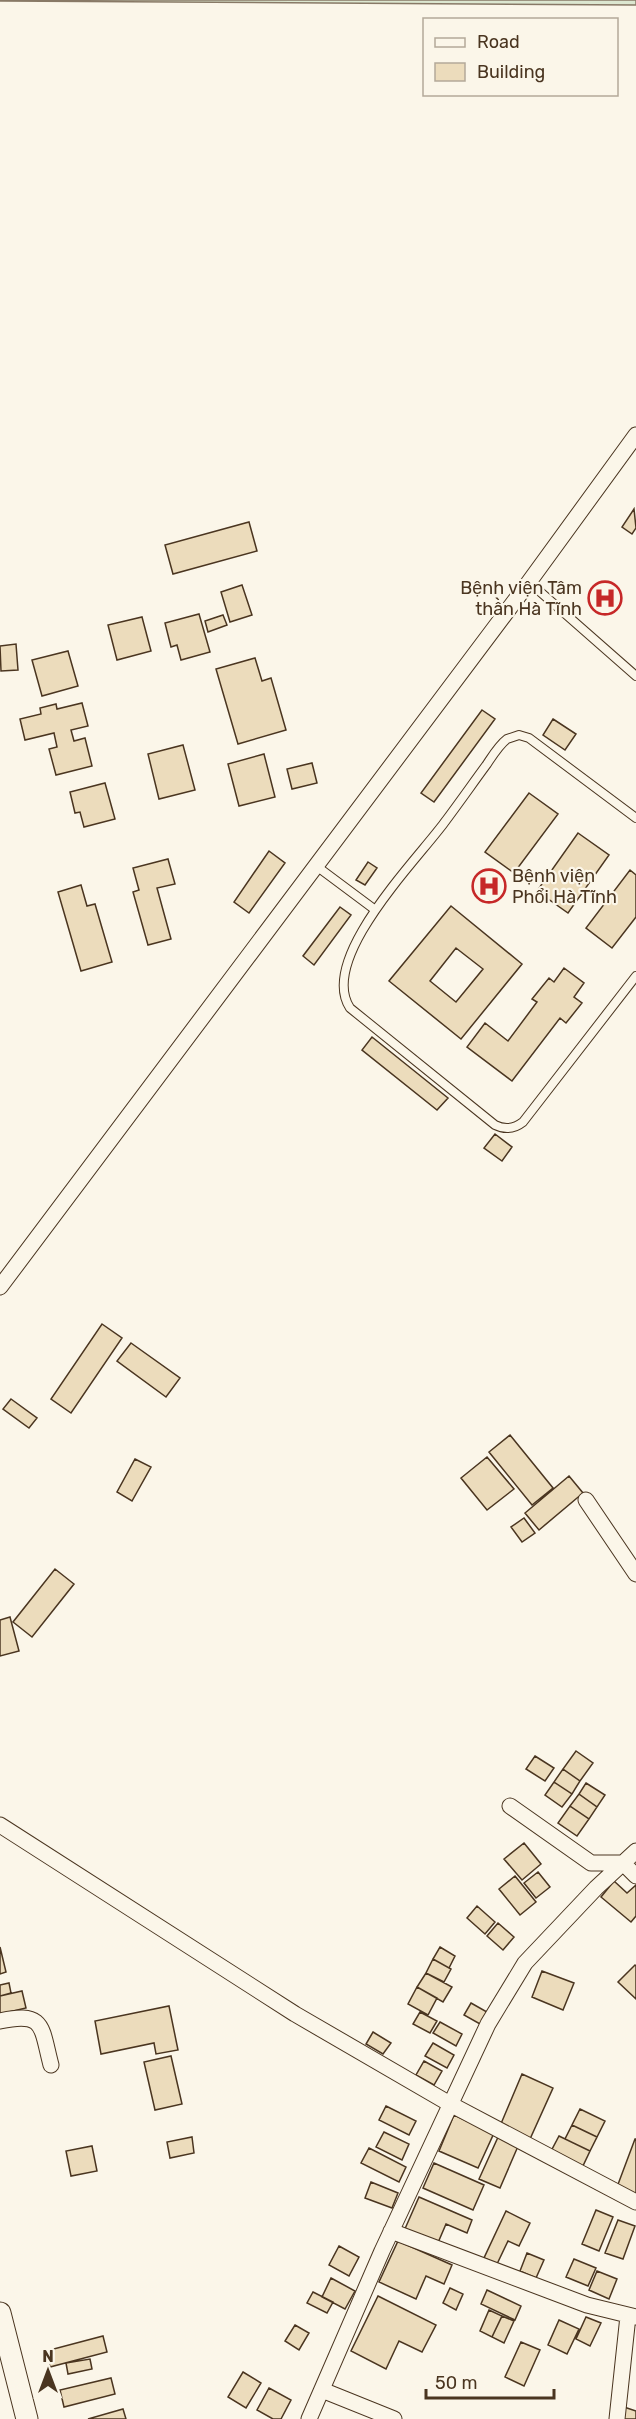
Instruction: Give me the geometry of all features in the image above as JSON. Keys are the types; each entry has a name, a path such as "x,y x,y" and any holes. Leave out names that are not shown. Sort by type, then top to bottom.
{"main road":[{"path":"0,2313 27,2419"}],"street":[{"path":"0,1287 529,582 636,435"},
{"path":"586,1500 636,1574"},
{"path":"510,1806 591,1863 622,1863 636,1876"},
{"path":"0,1825 294,2014 450,2104 636,2202"},
{"path":"309,2419 391,2231 488,2024 525,1963 636,1851"},
{"path":"0,2021 29,2018 38,2022 42,2028 51,2065"},
{"path":"391,2231 587,2305 632,2316 617,2419"},
{"path":"322,2390 394,2419"}],"lane":[{"path":"529,582 636,676"},
{"path":"636,818 529,738 513,736 503,742 443,824 374,909 342,981 345,1000 359,1016 495,1125 511,1128 523,1122 636,976"},
{"path":"315,865 374,909"}],"green space":[{"path":"636,0 636,5 0,1"}],"building":[{"path":"634,509 636,528 632,534 622,527"},
{"path":"249,522 257,551 173,574 165,545"},
{"path":"242,585 252,615 230,622 221,592"},
{"path":"199,614 210,652 181,660 177,645 171,647 165,623"},
{"path":"223,615 227,625 208,632 205,621"},
{"path":"142,617 151,651 117,660 108,625"},
{"path":"16,644 18,670 1,671 0,646"},
{"path":"68,651 78,686 42,696 32,660"},
{"path":"255,658 262,681 271,678 286,730 238,744 216,669"},
{"path":"82,703 88,726 71,730 74,741 85,738 92,766 56,775 49,749 57,747 54,733 25,740 20,719 41,714 40,708 56,704 57,709"},
{"path":"482,710 495,719 434,802 421,793"},
{"path":"553,719 576,734 565,750 543,735"},
{"path":"183,745 195,790 159,799 148,754"},
{"path":"264,754 275,797 239,806 228,764"},
{"path":"312,763 317,783 292,789 287,769"},
{"path":"105,783 115,819 84,827 80,812 75,813 70,792"},
{"path":"529,793 558,814 514,873 485,852"},
{"path":"578,833 609,855 568,913 537,891"},
{"path":"269,851 285,863 249,913 234,902"},
{"path":"168,859 175,884 157,888 171,939 148,945 133,892 139,890 133,868"},
{"path":"368,862 377,868 365,885 356,880"},
{"path":"630,870 636,875 636,917 612,948 586,928"},
{"path":"81,885 87,906 95,904 112,962 81,971 58,892"},
{"path":"451,906 522,964 461,1039 389,981","holes":["456,948 483,969 456,1002 430,981"]},
{"path":"340,907 351,915 314,965 303,956"},
{"path":"564,968 584,983 574,997 582,1003 566,1023 560,1018 512,1081 467,1047 485,1023 508,1041 537,1002 532,999 549,978 554,982"},
{"path":"372,1037 448,1098 437,1110 362,1050"},
{"path":"495,1134 512,1147 502,1161 484,1148"},
{"path":"102,1324 122,1338 71,1413 51,1399"},
{"path":"131,1343 180,1378 166,1397 117,1361"},
{"path":"11,1399 37,1418 29,1428 3,1409"},
{"path":"510,1435 553,1488 532,1505 489,1452"},
{"path":"487,1457 514,1489 487,1510 461,1478"},
{"path":"135,1459 151,1467 132,1501 117,1492"},
{"path":"569,1476 583,1493 539,1530 525,1513"},
{"path":"524,1518 535,1533 522,1542 511,1527"},
{"path":"55,1569 74,1584 32,1637 13,1622"},
{"path":"10,1617 19,1651 0,1656 0,1620"},
{"path":"576,1751 593,1763 580,1781 563,1769"},
{"path":"535,1756 554,1768 545,1781 526,1769"},
{"path":"563,1769 580,1781 572,1794 554,1782"},
{"path":"554,1782 572,1794 562,1807 545,1795"},
{"path":"586,1783 605,1795 597,1807 579,1794"},
{"path":"579,1794 597,1807 589,1819 570,1806"},
{"path":"570,1806 589,1819 577,1836 558,1823"},
{"path":"524,1843 541,1864 522,1880 504,1859"},
{"path":"538,1872 550,1887 536,1898 524,1883"},
{"path":"515,1876 536,1902 520,1915 499,1889"},
{"path":"614,1881 627,1893 636,1885 636,1916 631,1922 601,1897"},
{"path":"477,1906 495,1922 485,1934 467,1918"},
{"path":"498,1923 514,1937 503,1950 487,1936"},
{"path":"0,1947 6,1972 0,1974"},
{"path":"440,1947 455,1956 449,1968 433,1959"},
{"path":"433,1959 451,1969 444,1982 426,1973"},
{"path":"636,1966 636,1999 618,1982"},
{"path":"542,1971 574,1983 563,2010 532,1997"},
{"path":"426,1973 452,1987 443,2002 417,1987"},
{"path":"9,1983 11,1993 0,1996 0,1985"},
{"path":"417,1987 437,1998 428,2015 408,2004"},
{"path":"22,1991 26,2008 0,2014 0,1996"},
{"path":"471,2003 487,2012 480,2024 464,2015"},
{"path":"169,2006 178,2050 156,2054 154,2043 101,2054 95,2021"},
{"path":"420,2012 437,2021 430,2033 413,2024"},
{"path":"440,2022 462,2034 456,2046 433,2033"},
{"path":"373,2032 391,2043 383,2054 366,2044"},
{"path":"433,2043 454,2055 447,2068 425,2056"},
{"path":"171,2056 182,2104 155,2110 144,2062"},
{"path":"424,2061 442,2071 434,2085 416,2075"},
{"path":"522,2074 553,2088 530,2139 500,2126"},
{"path":"386,2106 416,2121 409,2135 379,2120"},
{"path":"580,2109 605,2121 597,2137 572,2125"},
{"path":"454,2115 494,2133 478,2168 439,2151"},
{"path":"572,2125 597,2137 590,2151 565,2139"},
{"path":"384,2132 409,2144 402,2160 376,2147"},
{"path":"499,2135 519,2144 500,2188 479,2179"},
{"path":"559,2136 590,2151 581,2170 549,2155"},
{"path":"192,2137 194,2153 170,2158 167,2142"},
{"path":"636,2139 636,2195 617,2187"},
{"path":"92,2146 97,2171 71,2176 66,2151"},
{"path":"369,2148 406,2167 399,2182 361,2163"},
{"path":"434,2163 484,2185 473,2210 423,2188"},
{"path":"371,2182 398,2193 392,2208 365,2198"},
{"path":"419,2197 472,2220 467,2233 446,2224 437,2245 404,2231"},
{"path":"596,2210 613,2217 599,2251 582,2244"},
{"path":"506,2211 530,2223 519,2246 508,2241 497,2264 484,2258"},
{"path":"618,2220 635,2226 623,2259 605,2253"},
{"path":"398,2241 452,2265 444,2284 426,2276 416,2299 379,2282"},
{"path":"339,2246 359,2257 349,2276 329,2265"},
{"path":"527,2253 544,2260 536,2278 520,2271"},
{"path":"574,2259 596,2268 588,2286 566,2277"},
{"path":"597,2271 617,2279 609,2299 589,2290"},
{"path":"331,2278 355,2291 345,2309 322,2297"},
{"path":"450,2288 463,2294 456,2310 443,2303"},
{"path":"487,2290 521,2306 515,2320 481,2304"},
{"path":"313,2292 333,2302 327,2313 307,2303"},
{"path":"378,2296 436,2325 422,2352 399,2341 386,2369 351,2351"},
{"path":"489,2310 502,2316 492,2337 480,2331"},
{"path":"502,2316 514,2321 504,2343 492,2337"},
{"path":"586,2317 601,2323 590,2346 576,2339"},
{"path":"559,2320 579,2329 567,2354 548,2345"},
{"path":"295,2325 309,2333 299,2350 285,2341"},
{"path":"103,2336 107,2352 50,2367 46,2351"},
{"path":"521,2342 540,2350 524,2386 505,2377"},
{"path":"90,2359 92,2369 68,2374 66,2363"},
{"path":"243,2372 261,2383 246,2408 228,2397"},
{"path":"111,2378 115,2394 64,2407 60,2390"},
{"path":"269,2388 291,2400 281,2419 273,2419 257,2410"},
{"path":"624,2407 636,2411 636,2419 620,2419"},
{"path":"123,2409 126,2419 88,2419"}],"place":[{"name":"Bệnh viện Tâm thần Hà Tĩnh","path":"605,598"},
{"name":"Bệnh viện Phổi Hà Tĩnh","path":"489,886"}]}
